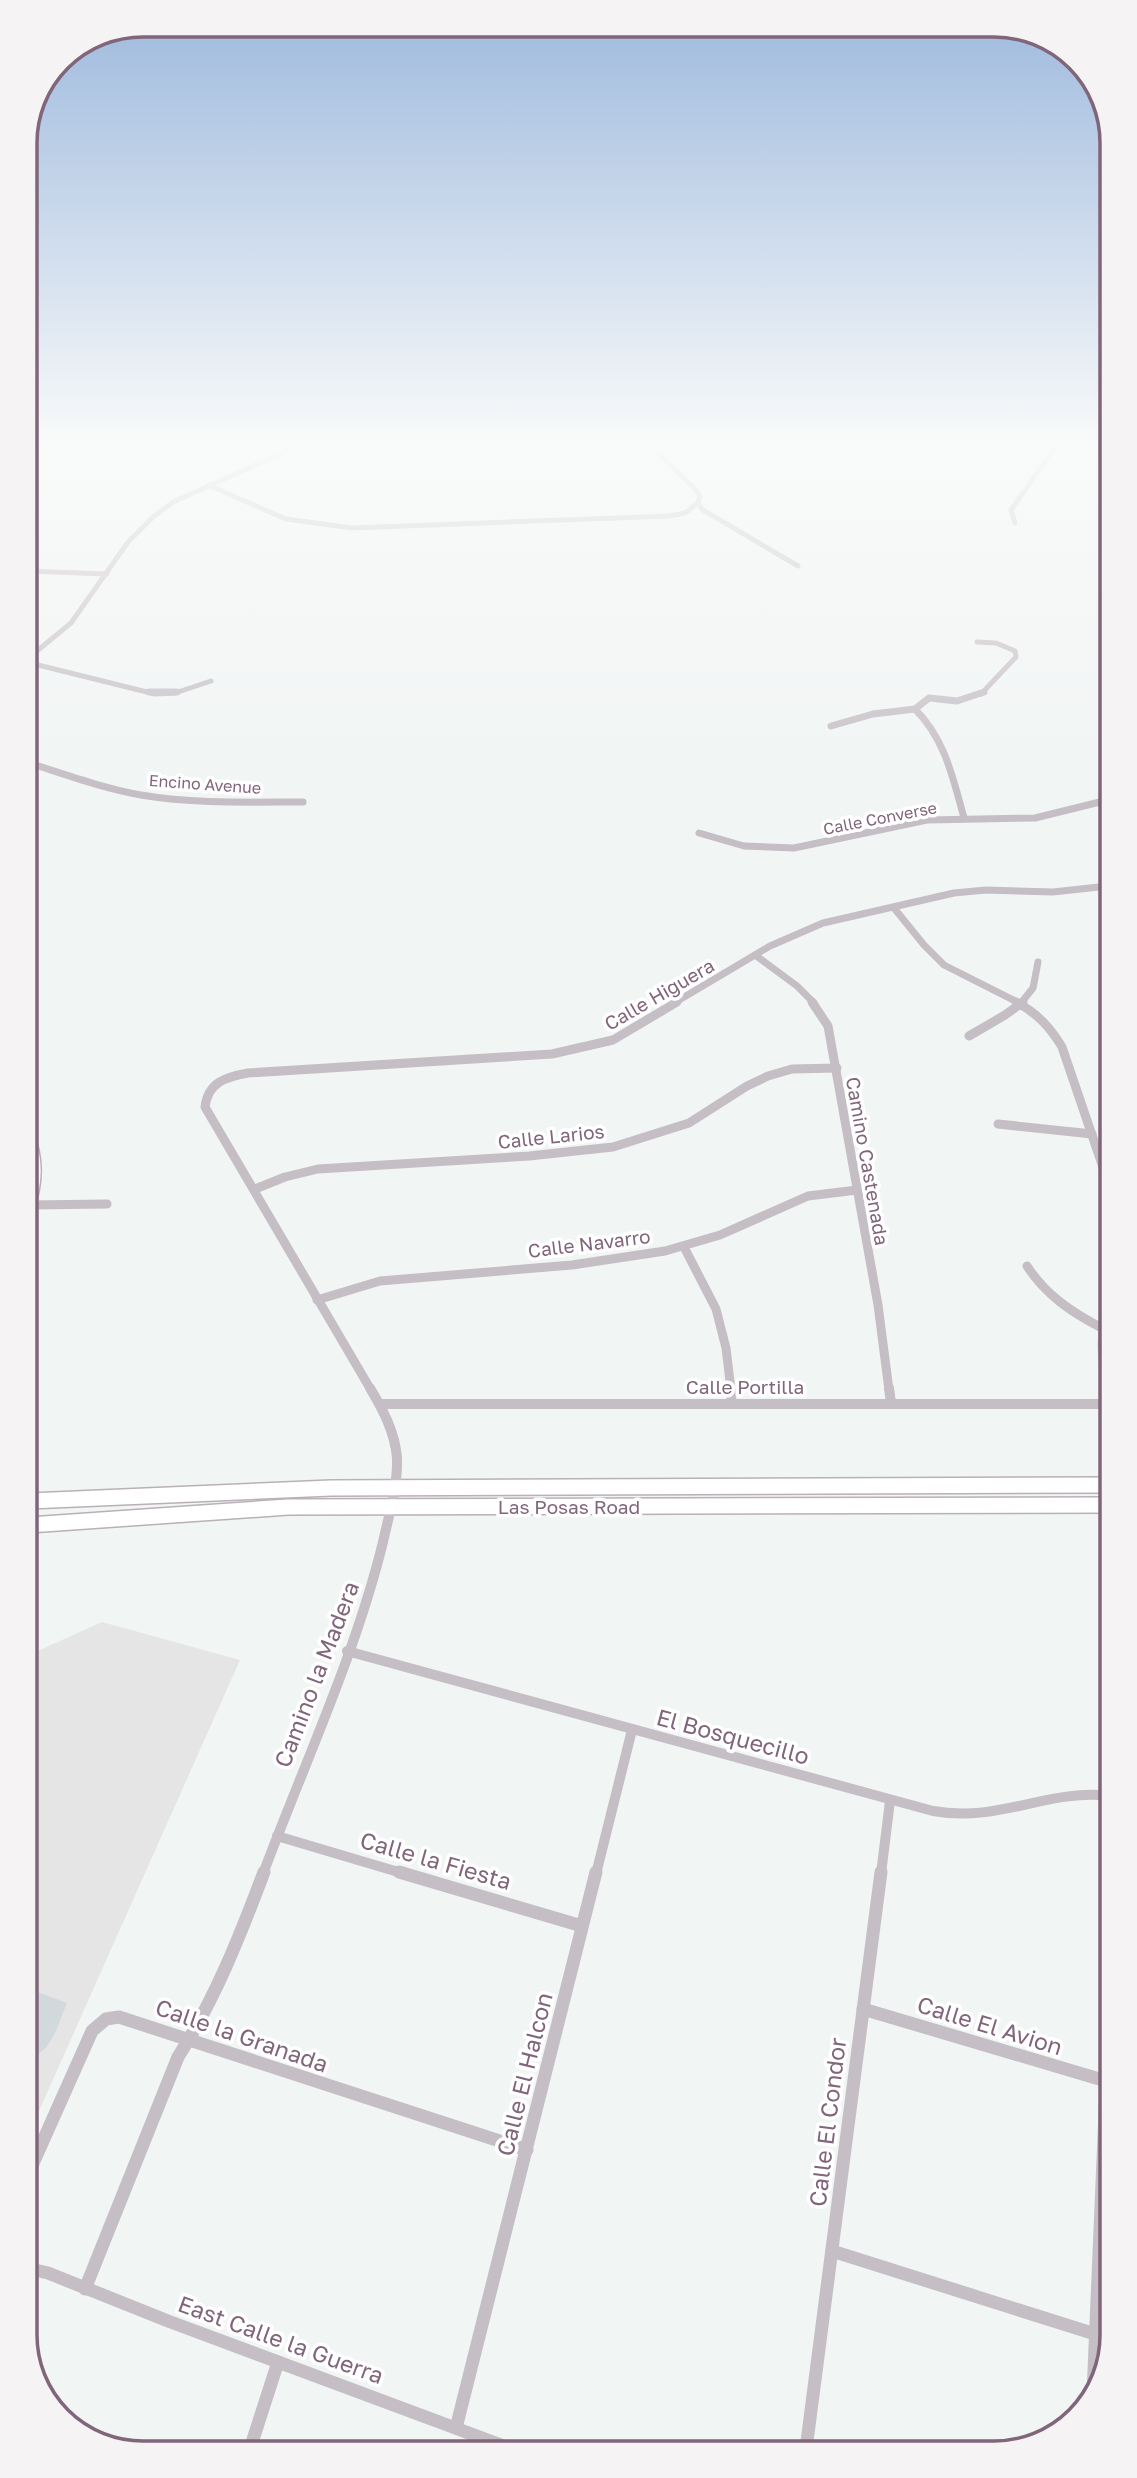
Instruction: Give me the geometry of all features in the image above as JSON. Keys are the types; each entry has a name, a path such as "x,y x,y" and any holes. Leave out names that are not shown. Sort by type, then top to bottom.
{"main road":[{"name":"Las Posas Road","path":"37,1501 272,1490 1100,1485"},
{"name":"Las Posas Road","path":"37,1524 231,1508 1100,1505"}],"street":[{"path":"37,652 71,624 115,562"},
{"path":"791,562 798,566"},
{"path":"37,571 107,574"},
{"path":"831,726 873,714 915,709 929,698 957,701 975,697 1016,657 1014,651 1003,645 989,641 977,642"},
{"path":"37,664 155,694 175,693 211,681"},
{"path":"915,709 931,725 940,742 964,818"},
{"name":"Encino Avenue","path":"37,765 126,792 156,797 198,801 303,802"},
{"name":"Calle Converse","path":"699,833 744,846 794,848 927,820 1035,818 1100,802"},
{"name":"Calle Higuera","path":"213,1085 227,1077 248,1073 538,1055 592,1047 622,1035 784,939 823,923 970,891 1053,892 1100,887"},
{"path":"894,908 939,961 965,978 1021,1004 1046,1022 1059,1040 1100,1158"},
{"name":"Camino Castenada","path":"755,955 793,982 818,1007 828,1026 878,1305 891,1403"},
{"path":"969,1036 1021,1004 1034,990 1038,962"},
{"name":"Calle Larios","path":"255,1189 285,1177 318,1169 529,1156 613,1147 689,1122 768,1076 804,1068 837,1068"},
{"name":"Camino la Madera","path":"86,2289 178,2057 201,2023 227,1961 347,1651 378,1568 397,1464 394,1439 380,1404 205,1107 206,1097 213,1085"},
{"path":"998,1124 1092,1134"},
{"name":"Calle Navarro","path":"317,1300 380,1281 572,1265 684,1247 720,1236 808,1196 857,1190"},
{"path":"37,1207 107,1204"},
{"path":"684,1247 716,1309 726,1348 732,1404"},
{"path":"1027,1266 1034,1279 1062,1305 1100,1327 1100,1350"},
{"name":"Calle Portilla","path":"380,1404 1100,1404"},
{"name":"El Bosquecillo","path":"347,1651 890,1801 940,1812 975,1815 1080,1792 1100,1795"},
{"name":"Calle El Halcon","path":"456,2428 632,1730"},
{"name":"Calle El Condor","path":"807,2441 890,1801"},
{"name":"Calle la Fiesta","path":"277,1836 582,1926"},
{"name":"Calle El Avion","path":"863,2009 1100,2079"},
{"name":"Calle la Granada","path":"37,2154 92,2031 100,2021 113,2016 124,2017 527,2150"},
{"path":"1094,2372 1100,2219"},
{"path":"832,2251 1095,2334"},
{"name":"East Calle la Guerra","path":"37,2270 490,2441"},
{"path":"253,2441 278,2362"}],"shaded area":[{"path":"102,1622 240,1660 37,2115 37,1651"},
{"path":"37,1992 67,2003 49,2043 38,2054"}]}
